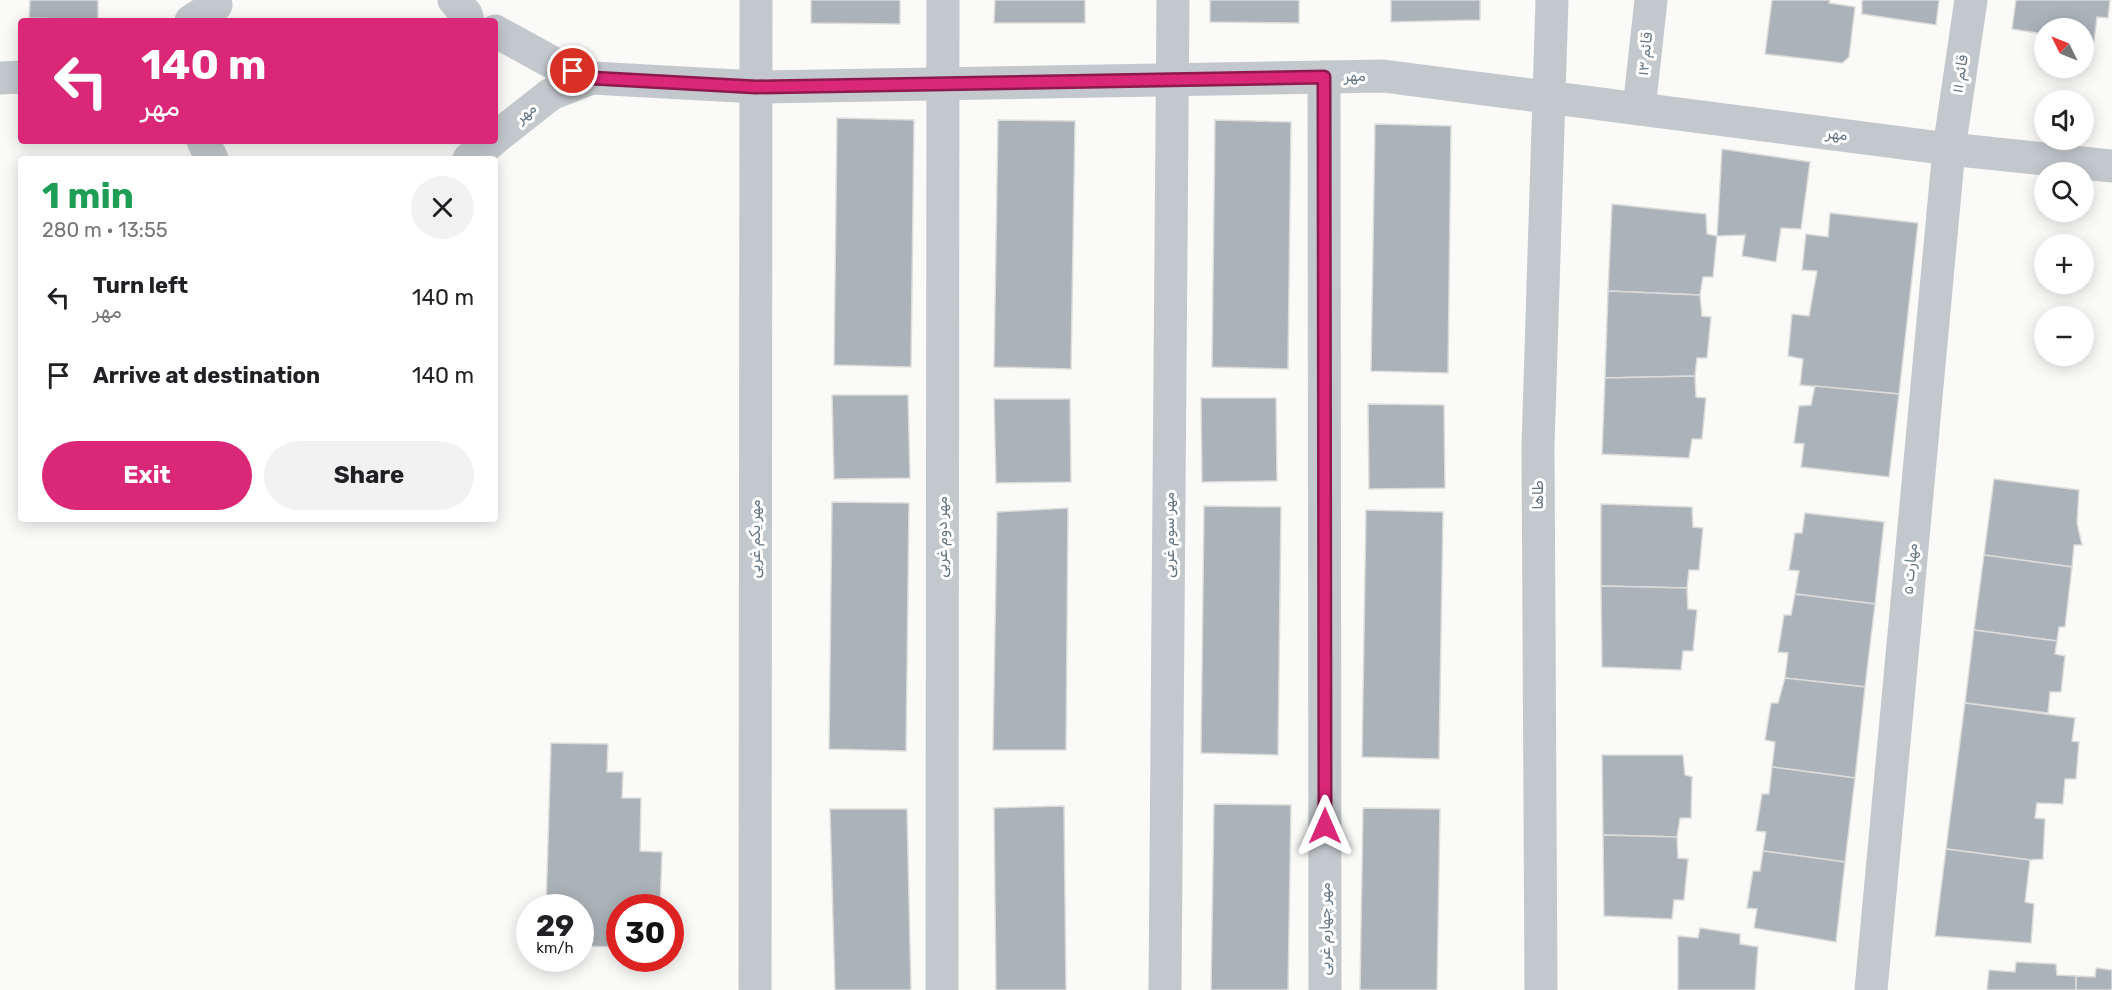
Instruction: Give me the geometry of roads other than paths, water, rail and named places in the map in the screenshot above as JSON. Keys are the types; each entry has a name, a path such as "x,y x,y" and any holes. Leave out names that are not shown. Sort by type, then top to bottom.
{"street":[{"name":"مهر یکم غربی","path":"755,990 756,0"},
{"name":"مهر دوم غربی","path":"942,990 943,0"},
{"name":"مهر سوم غربی","path":"1165,990 1173,0"},
{"name":"طاها","path":"1541,990 1538,446 1552,0"},
{"name":"قائم ۱۳","path":"1639,109 1651,0"},
{"name":"قائم ۱۱","path":"1949,149 1971,0"},
{"name":"مهر","path":"498,33 555,64 592,78 756,87 1383,76 1949,149 2112,166"},
{"path":"0,78 18,77"},
{"name":"مهر چهارم غربی","path":"1324,77 1325,990"},
{"name":"مهر","path":"498,136 551,94 592,78"},
{"name":"مهر","path":"473,156 488,144"},
{"name":"مهارت ۵","path":"1871,990 1949,149"}]}
